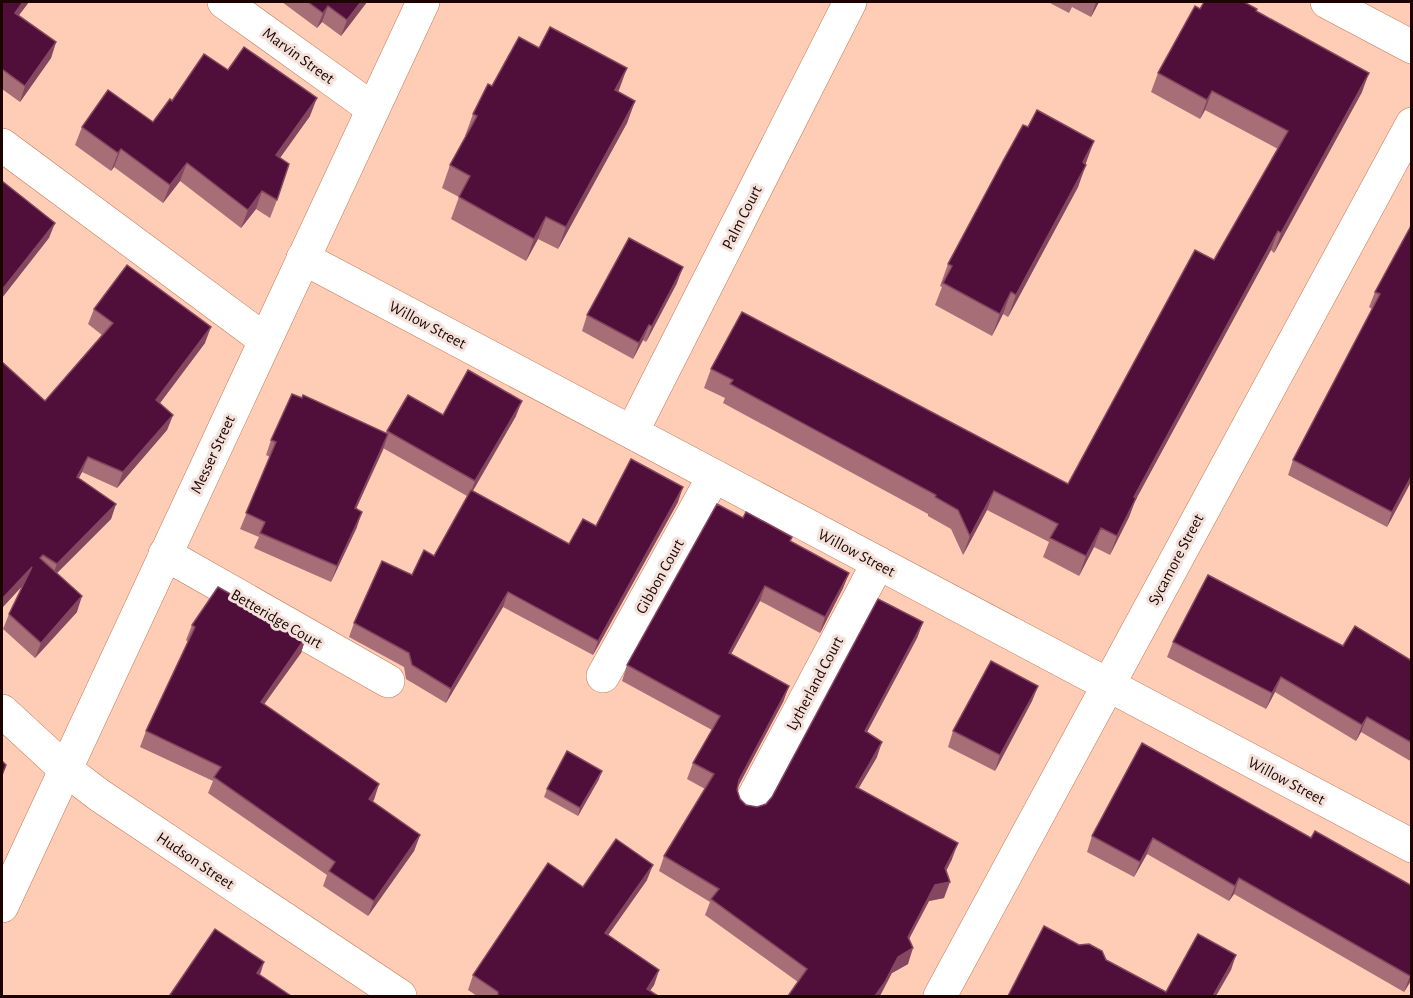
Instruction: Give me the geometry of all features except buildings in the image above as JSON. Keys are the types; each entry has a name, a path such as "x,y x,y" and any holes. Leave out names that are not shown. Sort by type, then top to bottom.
{"street":[{"name":"Marvin Street","path":"224,2 373,109"},
{"name":"Messer Street","path":"2,906 423,2"},
{"name":"Palm Court","path":"632,432 850,2"},
{"path":"1327,2 1412,47"},
{"name":"Sycamore Street","path":"940,996 1412,124"},
{"path":"2,145 265,340"},
{"name":"Willow Street","path":"303,258 1412,846"},
{"name":"Gibbon Court","path":"603,676 714,476"},
{"name":"Betteridge Court","path":"165,554 388,681"},
{"name":"Lytherland Court","path":"750,804 878,563"},
{"name":"Hudson Street","path":"2,711 65,769 99,795 400,996"}]}
